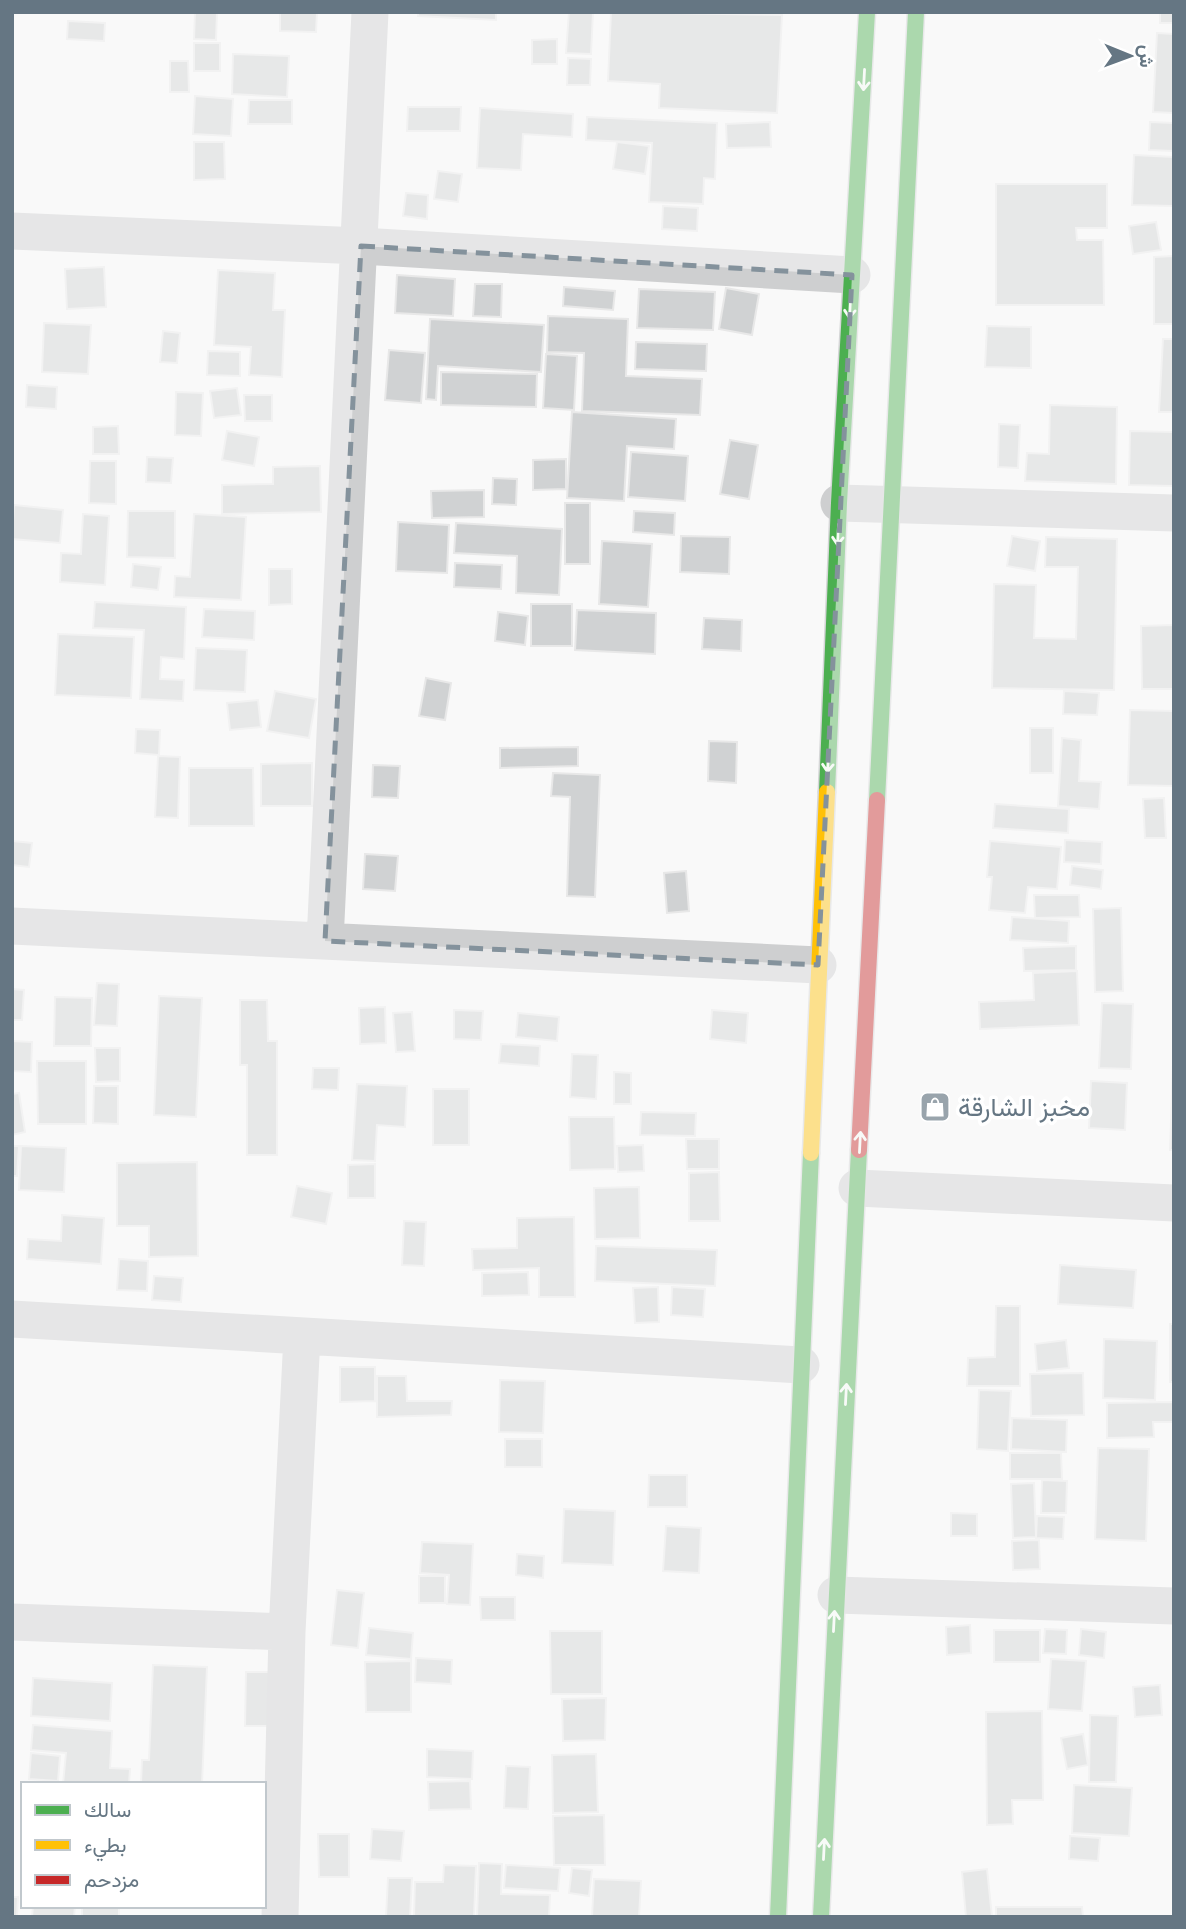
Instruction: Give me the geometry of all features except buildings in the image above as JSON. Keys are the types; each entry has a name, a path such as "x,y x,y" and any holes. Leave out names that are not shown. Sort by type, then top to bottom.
{"main road":[{"path":"778,1917 839,503 867,12"},
{"path":"821,1917 916,12"}],"street":[{"path":"326,941 370,12"},
{"path":"12,231 361,246 852,275"},
{"path":"839,503 1174,513"},
{"path":"12,926 818,965"},
{"path":"857,1188 1174,1203"},
{"path":"12,1319 801,1365"},
{"path":"280,1917 287,1632 302,1336"},
{"path":"835,1595 1174,1606"},
{"path":"12,1622 287,1632"}],"highlighted area":[{"path":"361,246 852,275 818,965 325,941"}],"traffic: fast":[{"path":"827,792 839,503 867,12"},
{"path":"877,800 916,12"},
{"path":"821,1917 859,1150"},
{"path":"778,1917 811,1153"}],"traffic: slow":[{"path":"811,1153 827,792"}],"traffic: jam":[{"path":"859,1150 877,800"}],"place":[{"name":"مخبز الشارقة","path":"935,1107"}]}
